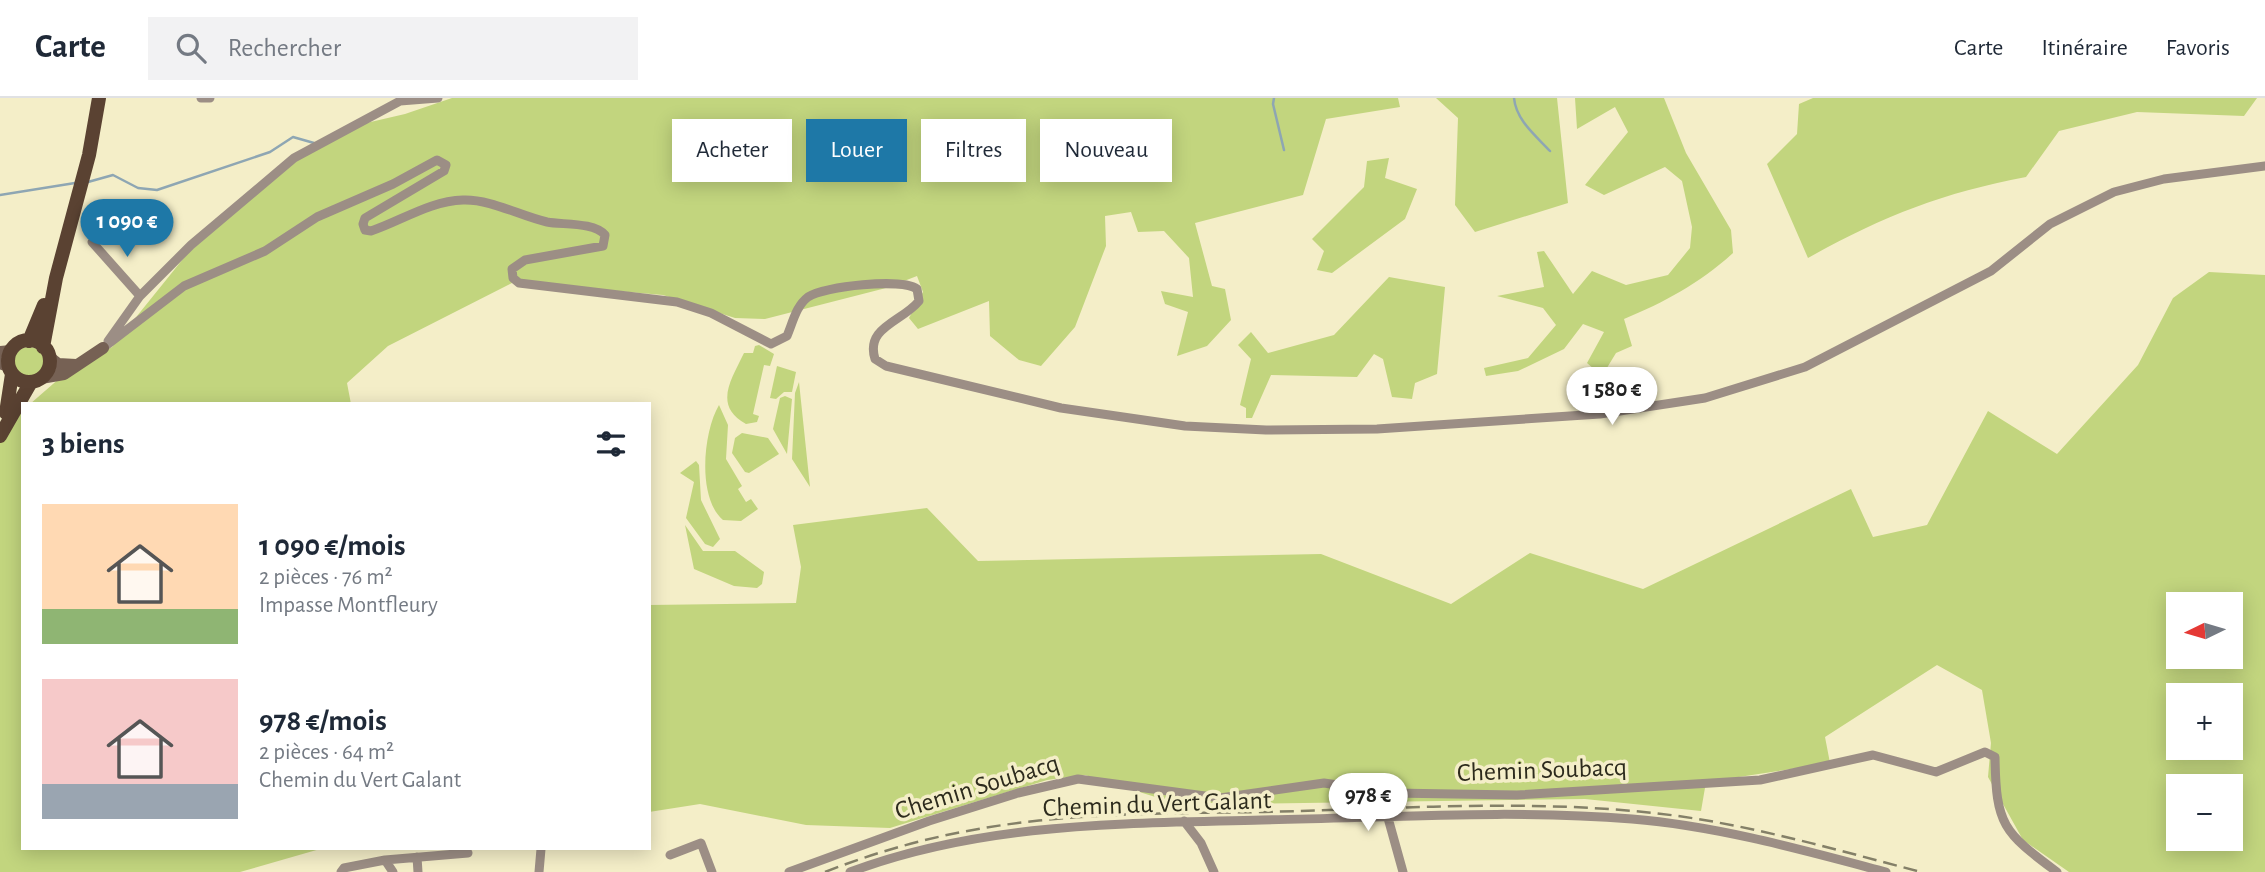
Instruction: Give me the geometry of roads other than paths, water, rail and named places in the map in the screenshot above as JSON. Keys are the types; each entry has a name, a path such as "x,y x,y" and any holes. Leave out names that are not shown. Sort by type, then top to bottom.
{"main road":[{"path":"22,402 36,380 48,368 46,352 56,278 82,182 100,98"},
{"path":"29,341 56,278"},
{"path":"0,435 11,393 6,361 18,343 29,341 46,352"},
{"path":"6,361 36,380"},
{"path":"0,435 21,403"}],"street":[{"path":"201,98 210,98"},
{"path":"103,348 140,296 191,245 294,158 399,100 438,98"},
{"path":"36,380 64,374 184,286 265,251 317,217 393,184 437,160 446,165 444,171 365,218 365,230 371,231 401,217 463,200 480,201 526,217 594,229 605,235 603,247 525,260 512,269 513,278 519,283 677,302 711,313 771,344 788,336 798,306 821,291 904,284 917,289 919,301 910,312 879,331 871,348 875,359 886,366 1061,408 1185,426 1266,430 1377,429 1545,419 1705,398 1805,367 1991,271 2050,225 2114,191 2164,179 2265,166"},
{"path":"92,242 140,296"},
{"path":"46,352 58,365 76,365"},
{"name":"Chemin Soubacq","path":"789,872 929,821 1018,793 1078,779 1220,798 1324,783 1392,793 1517,794 1746,782 1873,755 1936,772 1985,752 1995,757 1997,807 2009,831 2022,846 2057,872"},
{"name":"Chemin du Vert Galant","path":"850,872 902,852 964,838 1063,826 1184,821 1522,816 1633,819 1749,836 1886,872"},
{"path":"1388,818 1403,872"},
{"path":"1184,821 1201,843 1214,872"},
{"path":"670,855 701,843 712,872"},
{"path":"539,872 541,850"},
{"path":"341,872 344,869 386,860 468,853"},
{"path":"417,857 418,872"},
{"path":"386,860 393,872"}],"waterway":[{"path":"1274,98 1273,104 1284,150"},
{"path":"1514,98 1522,120 1550,151"},
{"path":"88,182 113,175 138,188 157,190 270,152 293,137 314,143"},
{"path":"0,195 75,183"}],"railway":[{"path":"825,872 881,852 935,838 1042,820 1150,814 1508,806 1606,809 1688,817 1789,838 1921,872"}]}
